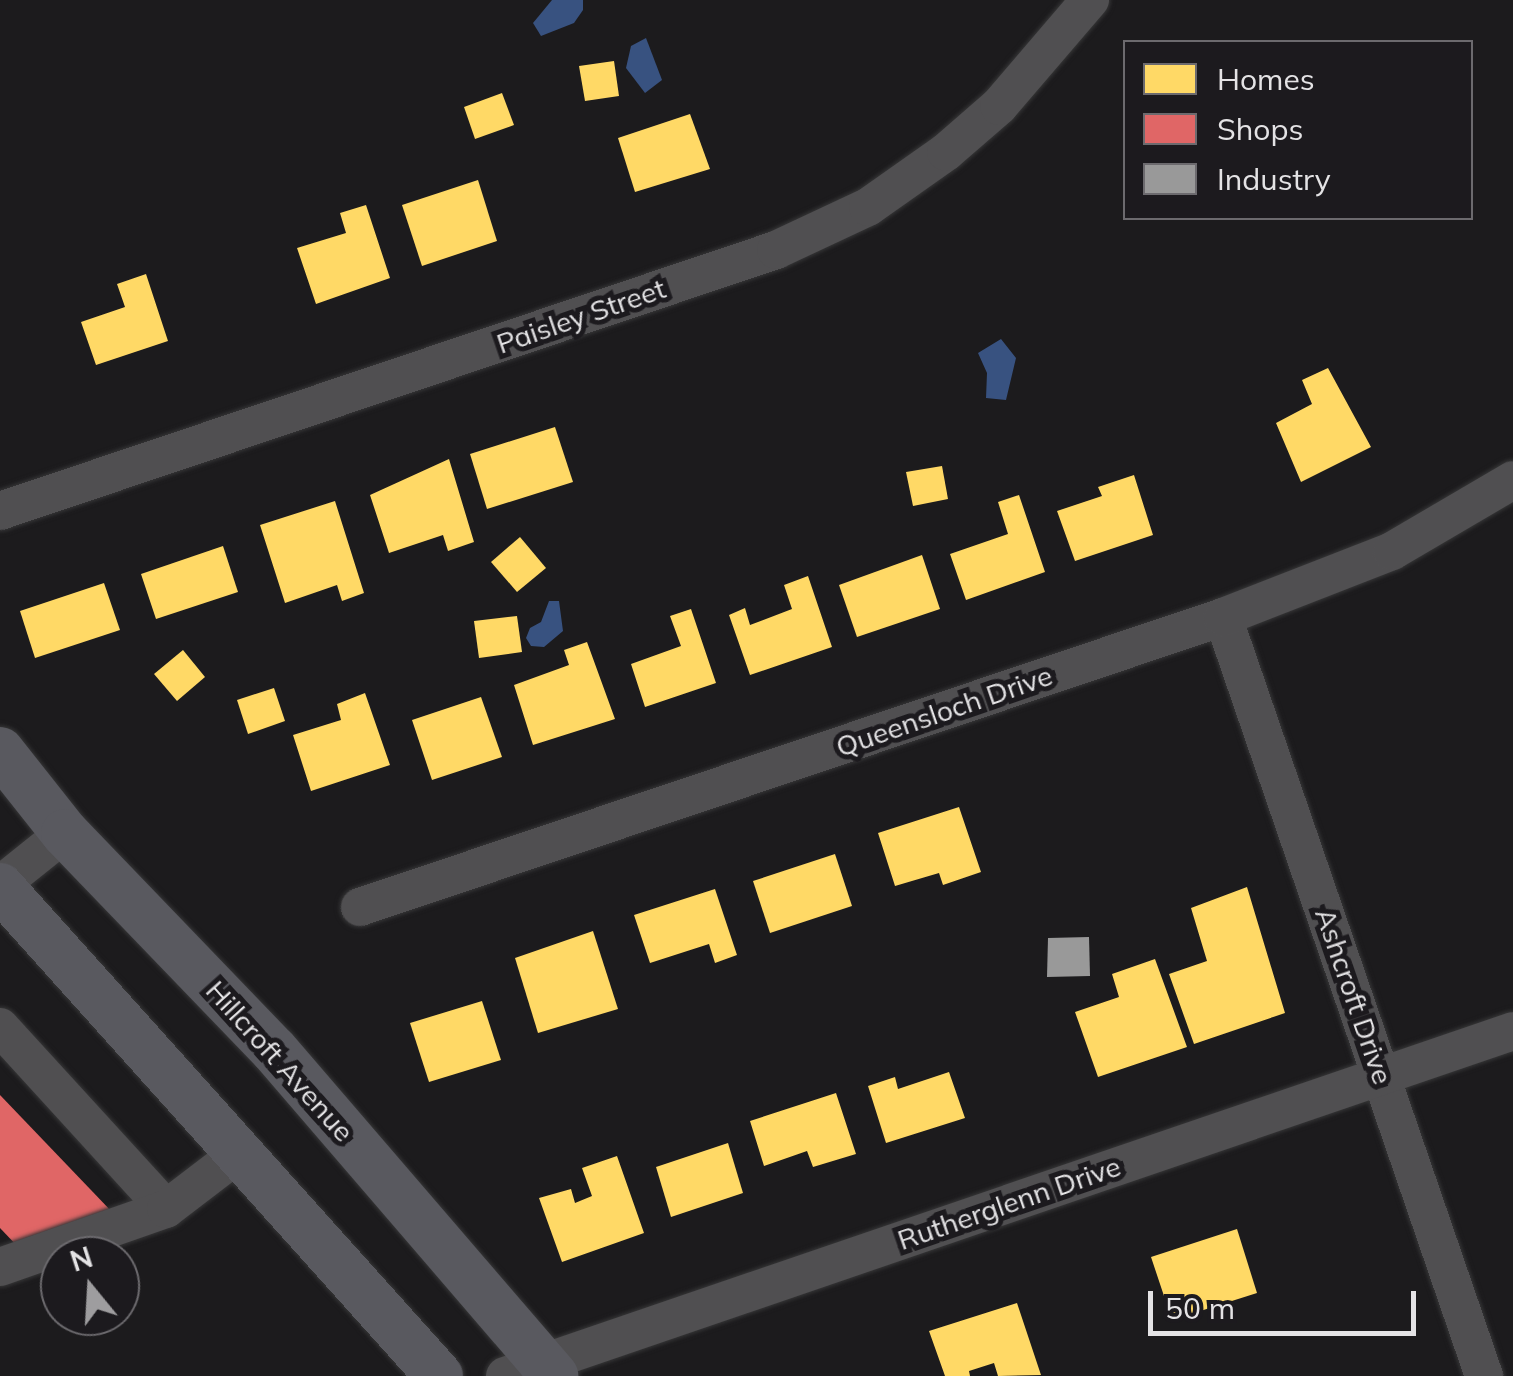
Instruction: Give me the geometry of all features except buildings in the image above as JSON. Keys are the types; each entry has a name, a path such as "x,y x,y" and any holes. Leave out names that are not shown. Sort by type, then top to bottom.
{"main road":[{"name":"Hillcroft Avenue","path":"0,751 64,833 274,1050 535,1372"},
{"path":"0,886 440,1376"}],"street":[{"name":"Paisley Street","path":"0,511 776,250 868,206 946,152 999,106 1090,0"},
{"name":"Queensloch Drive","path":"360,907 1223,617 1392,551 1513,480"},
{"name":"Ashcroft Drive","path":"1223,617 1484,1376"},
{"path":"0,886 64,833"},
{"path":"0,1027 166,1209"},
{"name":"Rutherglenn Drive","path":"535,1372 1513,1031"},
{"path":"0,1267 166,1209 238,1154"}],"water":[{"path":"552,0 583,0 583,10 574,23 541,36 533,23"},
{"path":"646,38 662,80 645,93 626,68 631,46"},
{"path":"1001,339 1016,358 1006,400 986,398 987,373 978,353"},
{"path":"549,601 559,601 563,631 544,647 531,646 526,638 530,628 541,622"}]}
